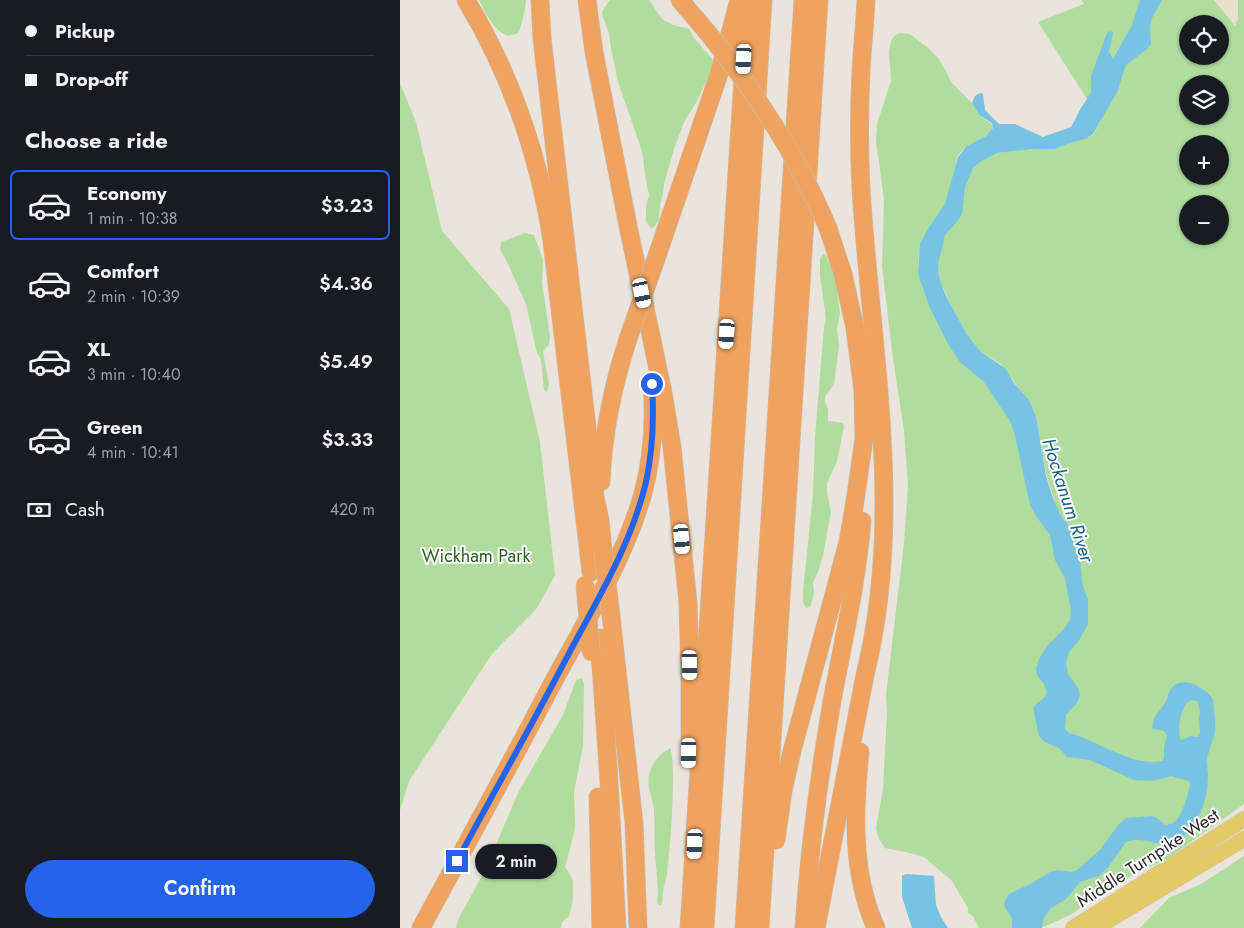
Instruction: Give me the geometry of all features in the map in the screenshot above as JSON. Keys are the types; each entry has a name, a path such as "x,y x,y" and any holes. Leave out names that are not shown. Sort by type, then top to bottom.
{"highway":[{"path":"466,0 485,34 511,92 539,176 552,240 572,405 609,772 617,928"},
{"path":"540,0 542,38 595,497 600,520 634,823 638,928"},
{"path":"587,0 594,52 667,416 682,539 690,655 688,793 695,844"},
{"path":"680,0 750,88 781,134 804,174 828,228 843,274 855,328 863,391 866,456 860,539 816,798 804,928"},
{"path":"600,520 606,426 614,389 628,339 720,71 739,0"},
{"path":"689,928 748,0"},
{"path":"705,928 764,0"},
{"path":"744,928 803,0"},
{"path":"760,928 819,0"},
{"path":"866,4 860,89 861,172 884,483 882,557 871,653 871,673 858,772 855,823 862,882 876,928"},
{"path":"421,928 598,598 622,549 636,513 648,471 653,414 651,374 644,322 645,310"},
{"path":"762,888 774,851 783,791 792,751 848,542 856,501 864,438"},
{"path":"595,645 601,928"},
{"path":"816,928 865,675 871,653"}],"main road":[{"name":"Middle Turnpike West","path":"1096,928 1244,819"},
{"name":"Middle Turnpike West","path":"1073,928 1244,839"}],"shaded area":[{"path":"1214,0 1244,0 1244,38 1229,19 1229,15 1226,15"}],"green space":[{"path":"479,0 526,0 521,27 518,33 506,35 502,33 490,20"},
{"path":"610,0 649,0 662,19 673,25 689,29 713,60 712,69 696,103 684,122 674,149 664,184 659,220 652,229 646,222 646,206 649,195 642,151 618,82 609,33 602,14"},
{"path":"1082,0 1214,0 1226,15 1179,15 1179,65 1229,65 1229,19 1235,26 1238,19 1238,0 1244,0 1244,804 1167,859 1133,875 1068,916 1041,928 979,928 973,916 968,913 968,908 952,881 924,857 885,848 879,839 876,828 883,789 887,713 886,695 904,543 908,486 904,430 882,266 884,199 876,141 877,124 891,81 889,52 891,41 899,33 910,34 927,47 939,59 952,83 972,103 979,115 993,125 988,134 961,152 957,158 955,170 971,170 982,161 997,153 1033,149 1055,149 1093,135 1101,121 1038,22 1084,4","holes":["938,216 956,223 946,233 943,241 938,265 939,277 951,306 966,333 981,352 1001,364 1032,406 1036,416 1046,473 1055,502 1034,468 990,374 918,275 919,253 928,229"]},
{"name":"Wickham Park","path":"400,83 416,122 442,231 509,309 540,442 555,575 537,608 492,654 409,781 400,810"},
{"path":"525,233 534,235 543,260 542,283 550,336 549,345 543,352 549,384 547,392 544,390 541,359 537,353 526,304 500,249 501,242"},
{"path":"823,254 826,255 836,280 840,314 837,329 839,346 834,384 825,397 825,402 828,410 828,421 843,423 844,427 837,461 827,483 831,512 823,555 813,582 814,594 810,607 806,608 803,602 803,592 813,494 815,437 826,320 820,275 820,259"},
{"path":"582,678 584,684 583,746 574,792 575,827 565,867 573,880 573,900 569,916 562,922 561,928 456,928 459,918 485,870 518,793 563,715 576,680"},
{"path":"670,748 673,771 671,828 667,875 660,906 657,903 658,884 654,810 648,782 651,768 655,761"},
{"path":"1244,856 1244,928 1140,928 1169,898 1201,884"}],"water":[{"path":"1140,0 1162,0 1152,18 1150,27 1151,44 1126,65 1117,92 1093,134 1086,139 1055,149 1033,149 997,153 973,168 965,187 962,214 945,235 938,265 939,277 946,296 966,333 981,352 1005,368 1014,383 1029,400 1036,416 1046,476 1054,501 1061,516 1073,531 1073,545 1080,556 1082,583 1088,600 1088,624 1078,642 1069,652 1066,663 1068,674 1078,688 1080,695 1077,703 1066,715 1065,729 1069,733 1140,761 1162,761 1167,736 1164,731 1153,729 1153,721 1172,688 1176,684 1184,682 1198,686 1212,698 1215,731 1207,759 1208,783 1204,802 1197,820 1186,834 1172,843 1165,844 1139,840 1126,842 1107,869 1099,876 1080,882 1066,899 1051,908 1043,919 1042,928 1012,928 1012,918 1004,905 1009,894 1050,872 1058,870 1072,872 1077,870 1100,850 1118,825 1126,818 1152,816 1165,825 1175,822 1183,809 1190,783 1171,776 1152,781 1134,780 1090,760 1067,757 1059,748 1045,742 1039,736 1033,708 1045,697 1047,692 1037,675 1036,669 1039,659 1047,646 1070,620 1071,611 1065,578 1055,560 1050,535 1030,505 1015,435 1010,421 984,382 960,362 948,344 930,308 918,274 920,244 945,204 958,157 967,146 986,136 993,128 992,123 979,115 972,103 975,96 980,93 983,94 985,110 999,124 1015,124 1043,137 1071,127 1091,93 1091,76 1107,33 1110,31 1113,33 1109,52 1113,59 1132,25","holes":["1191,700 1197,701 1200,711 1200,733 1198,737 1191,736 1181,740 1180,724 1184,707"]},
{"path":"906,874 934,876 936,905 948,928 912,928 902,897 902,876"}],"route":[{"path":"457,861 539,709 627,538 648,471 653,422 652,384"}],"water label":[{"name":"Hockanum River","path":"1068,500"}]}
